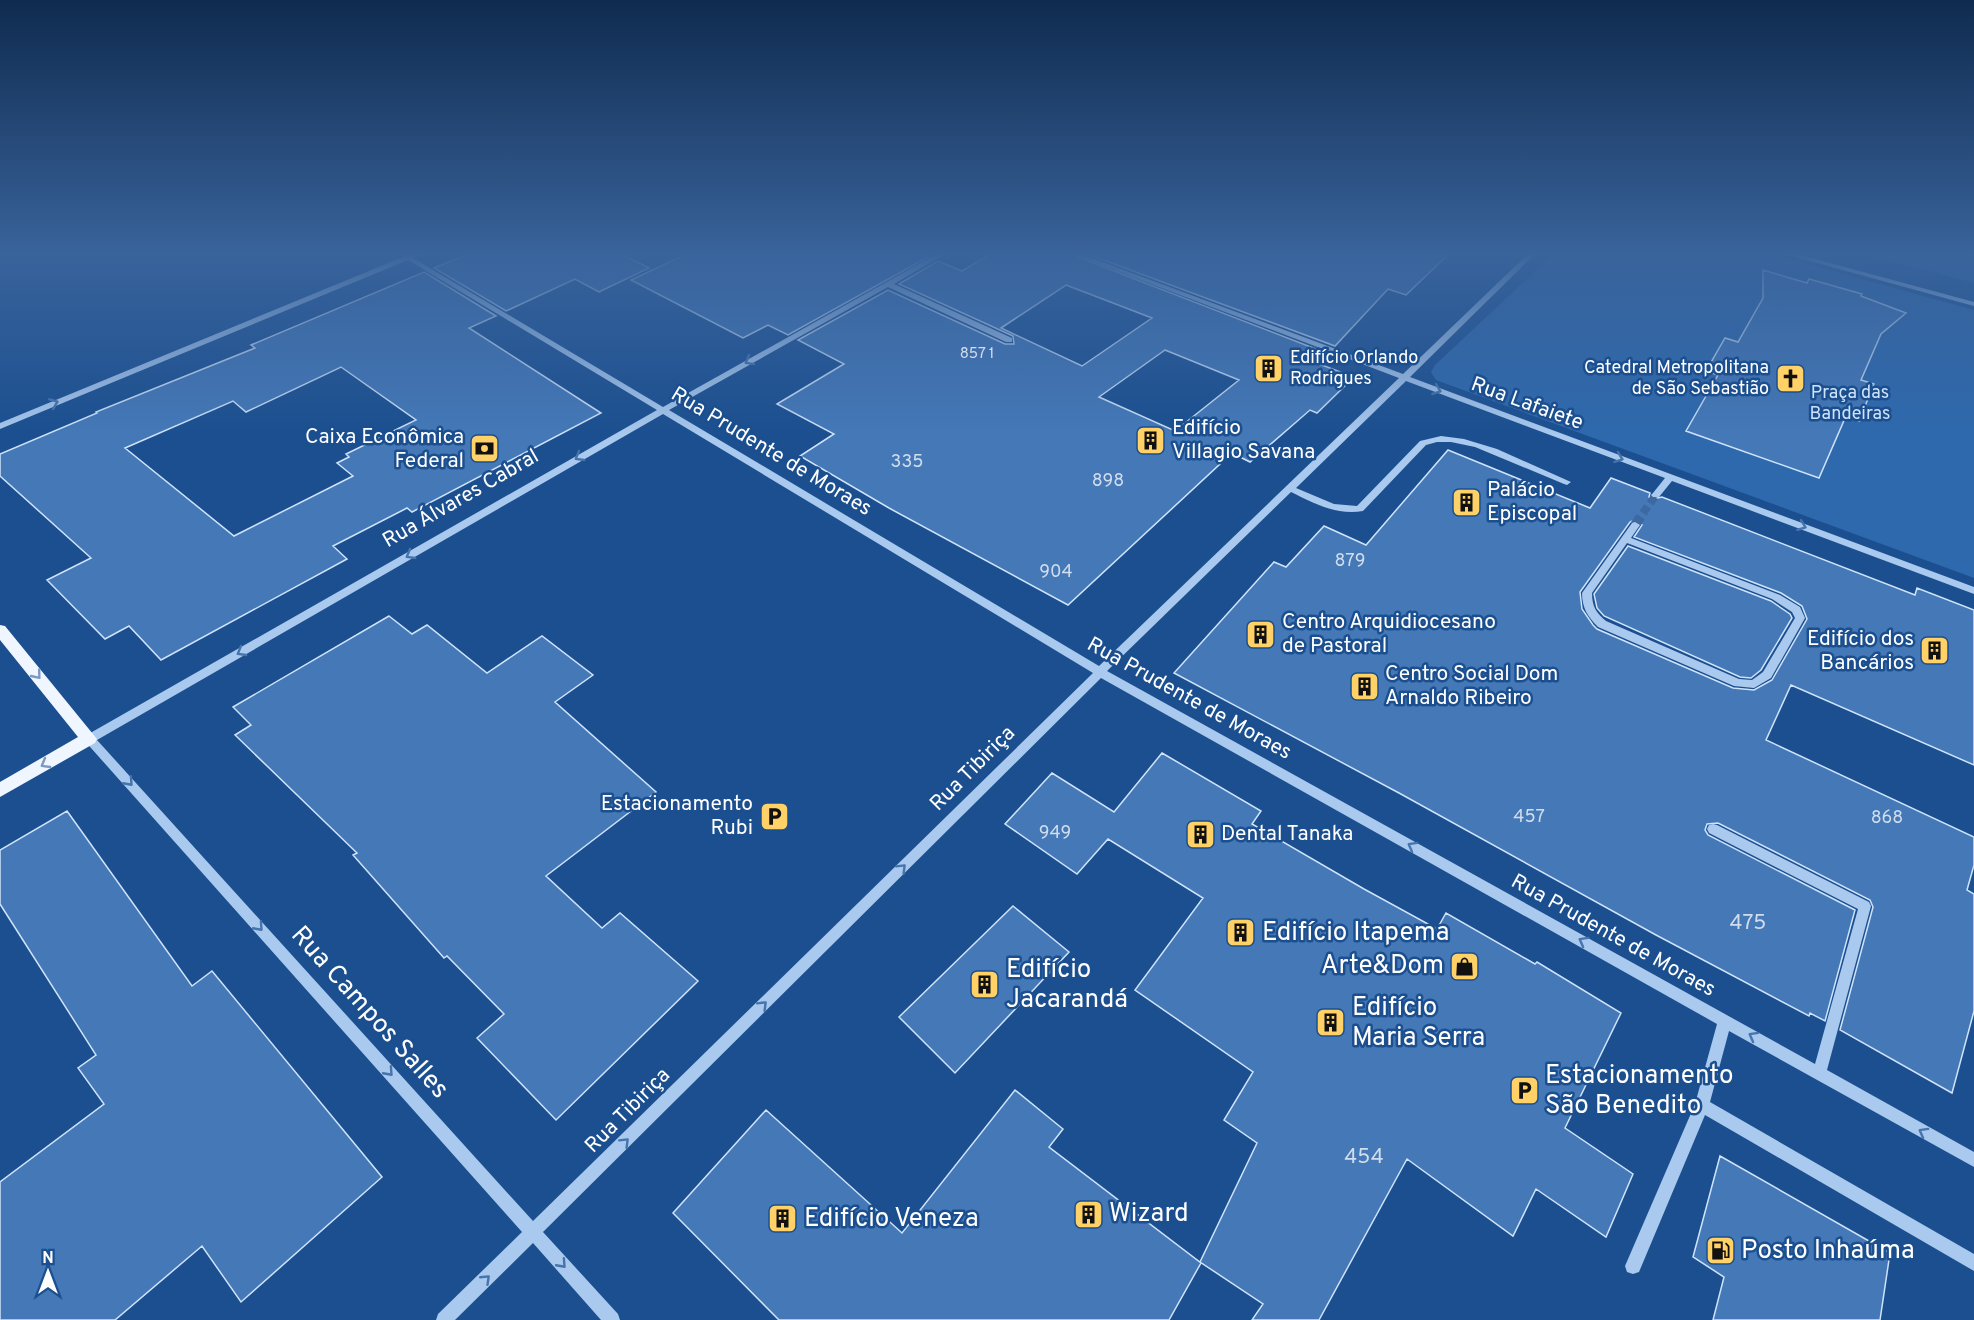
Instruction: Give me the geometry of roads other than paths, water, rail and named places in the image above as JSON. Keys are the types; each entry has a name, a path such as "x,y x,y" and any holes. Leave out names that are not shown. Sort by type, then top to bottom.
{"main road":[{"path":"0,630 89,739"},
{"name":"Rua Álvares Cabral","path":"0,790 89,739"}],"street":[{"path":"0,426 274,313"},
{"name":"Rua Prudente de Moraes","path":"501,313 1100,672 1974,1160"},
{"name":"Rua Álvares Cabral","path":"89,739 837,313"},
{"path":"950,313 1009,340"},
{"name":"Rua Lafaiete","path":"1231,313 1974,591"},
{"name":"Rua Tibiriça","path":"444,1320 1100,672 1470,313"},
{"path":"1289,488 1337,508 1349,511 1360,509 1423,443 1451,439 1473,444 1567,482"},
{"path":"1656,495 1671,477"},
{"path":"1625,539 1776,597 1796,610 1800,618 1767,675 1754,684 1738,683 1602,624 1592,615 1586,605 1587,593 1625,539 1635,525"},
{"name":"Rua Campos Salles","path":"89,739 612,1320"},
{"path":"1713,829 1865,906 1820,1074"},
{"path":"1633,1266 1702,1105 1725,1021"},
{"path":"1702,1105 1974,1263"}],"tunnel":[{"path":"1643,513 1656,495"},
{"path":"1635,525 1644,512"}],"place":[{"name":"Edifício Orlando Rodrigues","path":"1269,368"},
{"name":"Catedral Metropolitana de São Sebastião","path":"1790,378"},
{"name":"Edifício Villagio Savana","path":"1151,440"},
{"name":"Caixa Econômica Federal","path":"485,449"},
{"name":"Palácio Episcopal","path":"1466,502"},
{"name":"Centro Arquidiocesano de Pastoral","path":"1261,634"},
{"name":"Edifício dos Bancários","path":"1935,651"},
{"name":"Centro Social Dom Arnaldo Ribeiro","path":"1364,686"},
{"name":"Estacionamento Rubi","path":"774,816"},
{"name":"Dental Tanaka","path":"1200,834"},
{"name":"Edifício Itapema","path":"1241,933"},
{"name":"Arte&Dom","path":"1465,966"},
{"name":"Edifício Jacarandá","path":"985,985"},
{"name":"Edifício Maria Serra","path":"1331,1023"},
{"name":"Estacionamento São Benedito","path":"1524,1091"},
{"name":"Wizard","path":"1088,1214"},
{"name":"Edifício Veneza","path":"783,1219"},
{"name":"Posto Inhaúma","path":"1720,1251"}],"park label":[{"name":"Praça das Bandeiras","path":"1850,403"}]}
